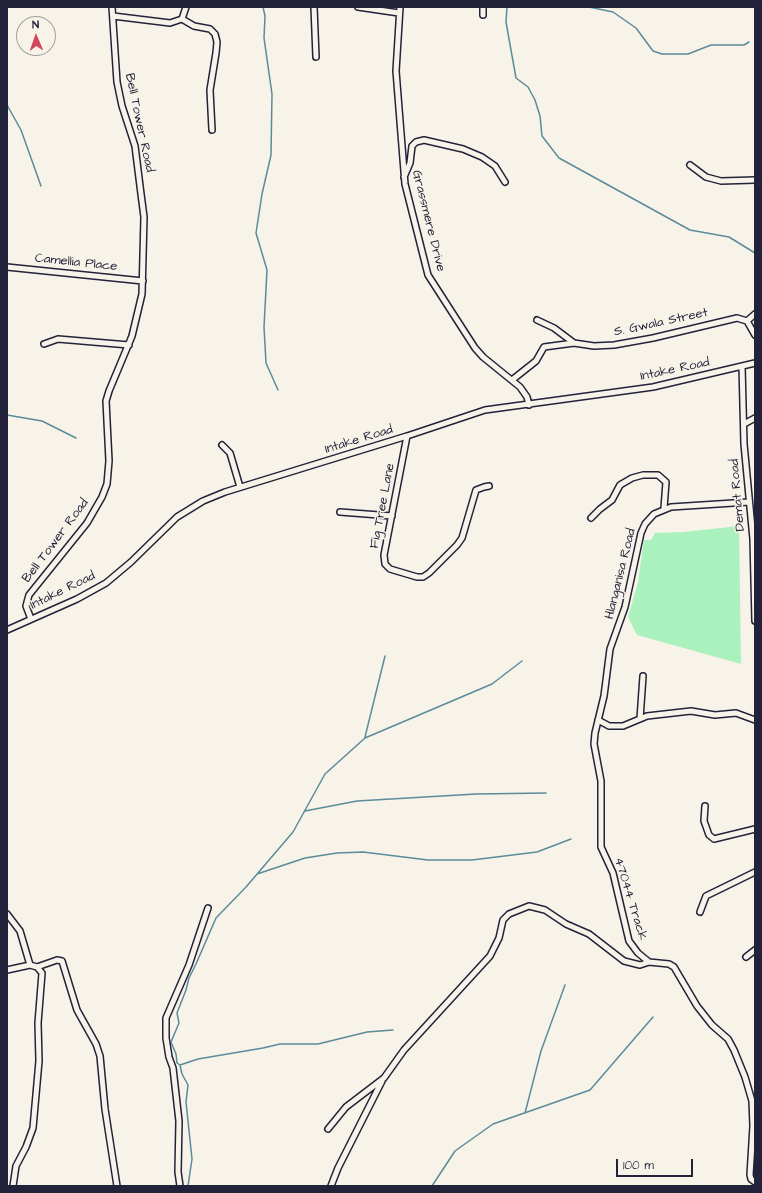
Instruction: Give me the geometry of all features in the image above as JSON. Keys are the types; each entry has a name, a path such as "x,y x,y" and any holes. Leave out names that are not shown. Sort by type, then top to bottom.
{"street":[{"name":"Bell Tower Road","path":"31,619 26,606 28,595 87,523 102,497 109,473 106,401 132,336 143,281 144,217 141,187 134,146 122,106 117,82 112,7"},
{"path":"182,19 186,7"},
{"path":"314,7 316,57"},
{"path":"358,7 400,10"},
{"path":"483,7 483,15"},
{"name":"Grassmere Drive","path":"400,10 396,71 404,178 423,254 432,282 483,357 512,380 524,392 529,405"},
{"path":"113,16 170,23 182,19 194,26 210,29 215,34 217,42 210,90 212,130"},
{"path":"404,178 410,163 412,146 416,142 424,140 463,149 482,157 495,166 506,182"},
{"path":"690,165 706,177 721,181 755,180"},
{"name":"Camellia Place","path":"7,267 143,281"},
{"path":"755,314 747,321 755,335"},
{"name":"S. Gwala Street","path":"537,320 554,328 574,343 594,346 614,345 653,338 731,318 741,318 747,321"},
{"path":"44,344 58,339 129,345"},
{"path":"512,380 536,361 544,347 574,343"},
{"name":"Intake Road","path":"7,630 77,598 106,582 131,562 184,513 212,497 240,487 407,436 485,410 653,388 755,363"},
{"name":"Demat Road","path":"742,366 744,424 753,547 755,621"},
{"path":"744,424 755,418"},
{"name":"Fig Tree Lane","path":"407,436 384,555 385,564 390,569 423,577 429,573 462,538 476,490 484,486 489,486"},
{"path":"222,445 230,453 240,487"},
{"path":"591,518 597,511 612,500 620,485 632,478 643,475 658,475 666,482 664,508 749,502"},
{"name":"Hlanganisa Road","path":"597,761 594,744 604,696 610,649 625,607 641,533 649,518 664,508"},
{"path":"340,512 392,516"},
{"path":"640,719 644,676"},
{"path":"598,720 609,726 627,726 647,716 691,711 715,715 736,713 755,720"},
{"name":"47044 Track","path":"597,761 601,781 601,847 614,873 629,941 638,953 649,962"},
{"path":"705,806 704,821 709,835 714,839 755,829"},
{"path":"700,912 706,896 755,872"},
{"path":"332,1186 338,1168 384,1078 404,1050 422,1033 472,974 490,956 499,938 503,920 509,914 520,909 533,906 545,910 566,924 589,934 624,961 640,965 649,962 670,964 674,967 697,1006 712,1025 728,1039 746,1077 752,1101 753,1126 750,1175 751,1179 755,1182"},
{"path":"180,1186 178,1172 178,1121 173,1073 166,1038 166,1018 189,965 208,908"},
{"path":"7,914 20,931 30,965"},
{"path":"746,957 755,950"},
{"path":"37,967 57,960 62,961 77,1010 98,1050 105,1110 117,1186"},
{"path":"7,970 30,965 37,967 42,973 38,1023 39,1061 33,1128 26,1148 16,1166 13,1186"},
{"path":"328,1128 346,1107 384,1078"}],"green space":[{"path":"739,526 741,664 637,635 628,617 638,582 644,540 651,540 655,533 683,532"}],"waterway":[{"path":"263,7 265,16 264,38 272,94 271,155 262,194 256,233 267,270 264,327 266,363 278,390"},
{"path":"507,7 506,22 516,78 528,87 535,100 540,116 542,136 559,158 690,230 729,237 755,253"},
{"path":"589,7 613,12 636,28 653,51 662,54 688,54 711,45 744,45 749,42"},
{"path":"7,105 21,130 41,186"},
{"path":"7,415 42,421 76,438"},
{"path":"365,737 385,656"},
{"path":"188,1186 192,1159 186,1102 188,1085 182,1074 180,1065 177,1063 176,1054 171,1042 179,1023 177,1013 189,978 216,918 246,887 293,832 325,774 365,738 492,684 522,661"},
{"path":"305,811 357,801 476,794 546,793"},
{"path":"257,874 305,858 337,853 363,852 428,860 472,860 537,852 571,839"},
{"path":"525,1113 541,1051 565,985"},
{"path":"432,1186 455,1151 493,1124 590,1090 653,1017"},
{"path":"180,1065 198,1059 280,1044 318,1044 367,1032 393,1030"}]}
